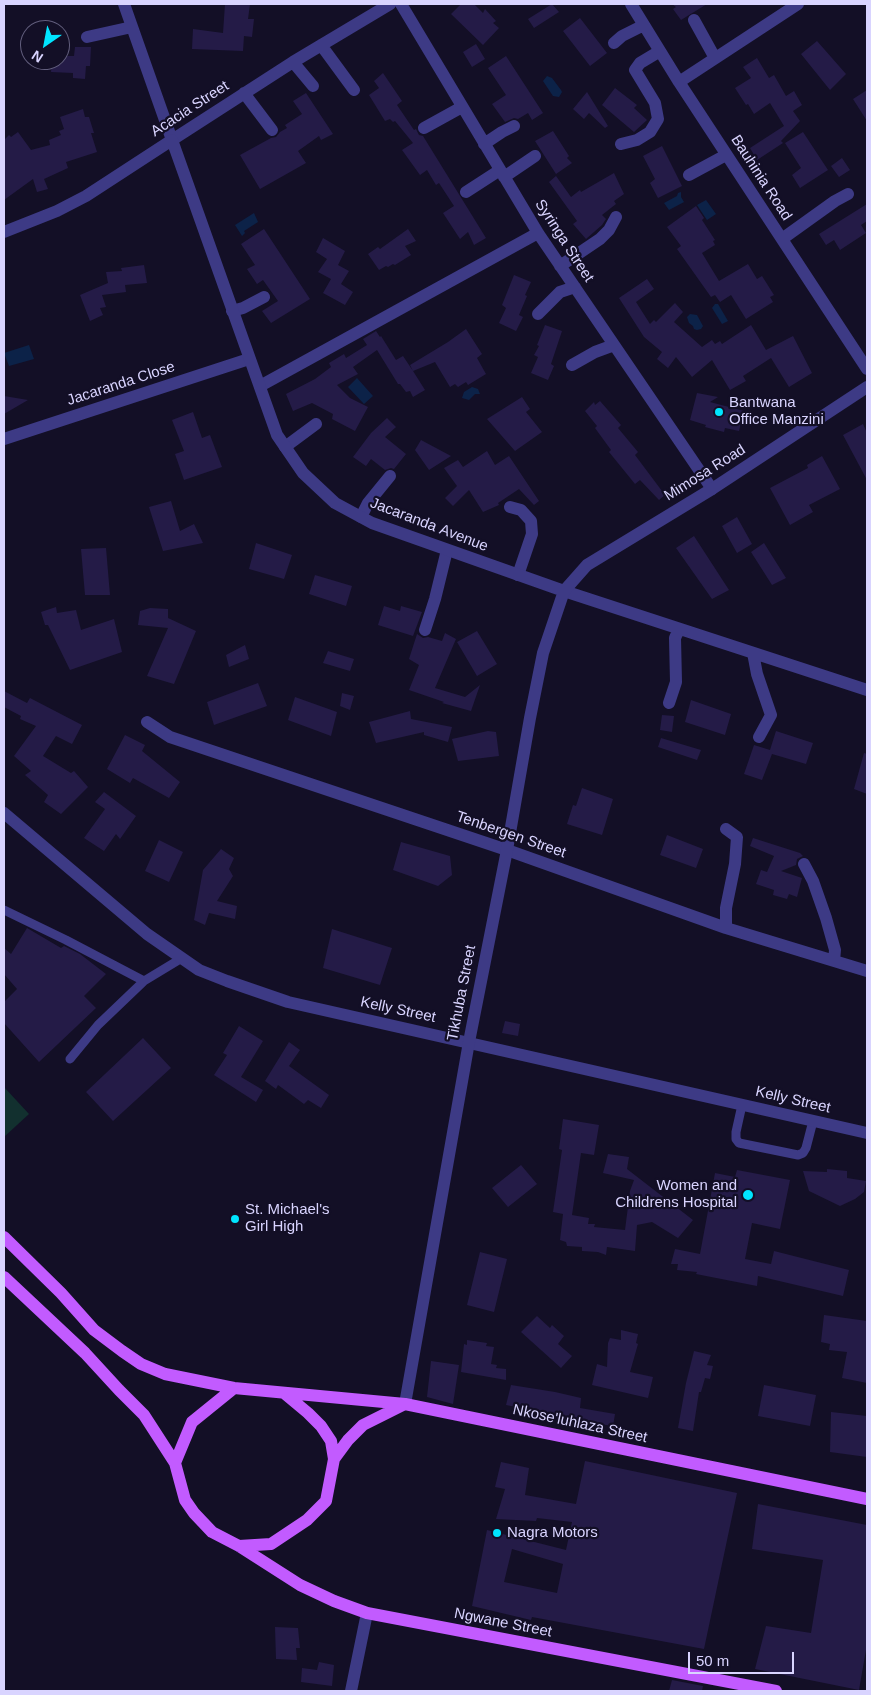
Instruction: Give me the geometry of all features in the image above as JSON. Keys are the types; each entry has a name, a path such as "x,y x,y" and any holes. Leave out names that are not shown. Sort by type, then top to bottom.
{"main road":[{"path":"4,1237 94,1330 141,1364 165,1374 234,1388 284,1393 321,1426 331,1442 334,1459 326,1501 307,1520 271,1544 239,1546 212,1532 194,1513 185,1500 176,1463 144,1415 85,1353 4,1277"},
{"path":"176,1463 192,1422 234,1388"},
{"name":"Nkose'luhlaza Street","path":"284,1393 405,1404 867,1499"},
{"path":"334,1459 348,1440 363,1425 405,1404"},
{"name":"Ngwane Street","path":"239,1546 300,1585 334,1601 367,1613 776,1691"}],"street":[{"name":"Jacaranda Avenue","path":"124,4 277,435 303,473 334,503 372,523 518,575 867,690"},
{"name":"Acacia Street","path":"4,232 57,211 86,196 293,62 390,4"},
{"name":"Syringa Street","path":"400,4 538,233 712,489"},
{"name":"Bauhinia Road","path":"631,4 726,155 867,369"},
{"path":"679,82 798,4"},
{"path":"694,20 715,58"},
{"path":"614,43 622,36 644,25"},
{"path":"87,37 132,27"},
{"path":"321,45 354,90"},
{"path":"621,144 637,140 650,132 658,119 655,103 635,70 640,63 660,51"},
{"path":"293,62 313,86"},
{"path":"244,93 272,130"},
{"path":"424,128 462,106"},
{"path":"484,144 514,126"},
{"path":"690,175 726,155"},
{"path":"466,192 535,156"},
{"path":"782,239 848,194"},
{"path":"560,266 600,239 609,230 616,217"},
{"path":"260,386 538,233"},
{"path":"538,314 560,292 575,287"},
{"path":"232,311 243,308 264,297"},
{"path":"572,365 595,352 614,345"},
{"name":"Jacaranda Close","path":"4,439 249,359"},
{"name":"Mimosa Road","path":"564,591 587,565 712,489 867,388"},
{"path":"285,447 316,424"},
{"path":"361,517 368,503 390,476"},
{"path":"510,507 521,510 531,520 532,527 532,534 518,575"},
{"path":"425,630 447,550"},
{"name":"Tikhuba Street","path":"405,1404 469,1042 507,850 530,718 543,653 564,591"},
{"path":"669,703 676,682 675,638 679,629"},
{"path":"753,653 757,674 771,715 759,737"},
{"name":"Tenbergen Street","path":"147,722 170,737 507,850 726,928 867,971"},
{"name":"Kelly Street","path":"4,813 147,934 199,970 288,1002 867,1133"},
{"path":"726,829 737,837 735,864 726,908 726,928"},
{"path":"804,864 813,881 828,927 835,950 834,961"},
{"path":"351,1691 367,1613"}],"lane":[{"path":"4,910 144,981"},
{"path":"70,1059 98,1025 144,981 182,958"},
{"path":"742,1105 736,1132 736,1139 739,1143 794,1155 803,1153 813,1121"}],"green space":[{"path":"4,1087 29,1114 4,1137"}],"water":[{"path":"547,76 552,78 561,90 562,92 559,97 553,96 543,81"},
{"path":"681,192 684,202 669,210 664,203"},
{"path":"706,200 716,214 707,220 697,205"},
{"path":"254,213 258,222 244,231 245,233 242,236 235,225"},
{"path":"715,304 718,304 728,321 722,324 712,308"},
{"path":"690,314 697,315 703,326 701,329 694,329 689,323 687,317"},
{"path":"29,345 34,359 9,366 4,353"},
{"path":"357,378 373,396 364,404 348,387"},
{"path":"472,387 478,389 480,394 475,394 469,400 462,398 464,392"}],"building":[{"path":"225,4 250,4 248,19 254,19 252,37 244,36 243,51 192,49 193,29 223,33"},
{"path":"461,4 474,4 483,13 485,9 496,21 493,23 499,28 483,45 451,14"},
{"path":"552,4 559,12 534,28 528,19"},
{"path":"672,4 707,4 681,20 673,9 676,7"},
{"path":"580,18 607,53 590,66 563,31"},
{"path":"817,41 846,74 830,90 801,54"},
{"path":"476,44 485,59 472,67 463,52"},
{"path":"75,47 91,47 90,66 86,66 85,79 73,78 73,73 51,72 51,70 70,70 70,56 74,56"},
{"path":"506,56 543,113 532,120 528,113 518,119 514,118 505,122 492,104 506,95 488,68"},
{"path":"757,58 769,78 774,75 786,96 794,91 802,105 793,111 800,121 781,141 783,143 757,160 750,148 784,126 770,103 754,114 735,88 751,78 743,67"},
{"path":"383,73 402,101 397,105 414,130 416,129 419,135 423,136 486,238 474,245 468,232 460,239 443,213 454,206 439,183 436,185 427,170 420,175 402,150 413,143 395,121 393,122 390,119 385,121 369,95 379,88 374,81"},
{"path":"615,88 637,105 634,108 647,120 634,132 602,105"},
{"path":"867,90 867,121 853,99"},
{"path":"587,92 608,126 605,128 589,113 584,119 573,109"},
{"path":"306,93 333,134 321,140 319,136 298,151 306,163 260,189 240,155 276,137 287,128 285,125 302,114 293,101"},
{"path":"83,109 85,117 89,117 94,133 91,133 97,152 66,162 68,168 44,179 48,189 37,192 33,179 4,200 4,140 9,135 11,137 18,132 31,150 50,145 49,140 61,135 59,131 64,129 60,117"},
{"path":"553,131 569,156 567,158 572,163 556,174 535,141"},
{"path":"803,132 828,170 800,188 792,175 801,168 785,143"},
{"path":"662,146 682,186 658,198 650,183 655,179 643,156"},
{"path":"842,158 850,170 839,177 831,166"},
{"path":"614,173 624,194 614,201 616,204 602,215 606,219 602,225 586,239 573,224 577,221 549,182 556,176 571,197 580,190 581,192"},
{"path":"867,204 867,221 861,225 866,233 840,250 834,240 826,245 819,234"},
{"path":"696,206 704,218 702,220 715,240 713,241 715,245 702,253 719,281 748,264 757,279 762,276 774,295 770,297 773,302 746,319 731,295 720,302 715,295 711,297 677,249 681,246 667,227"},
{"path":"264,229 310,299 271,323 262,311 278,301 263,280 257,284 247,269 255,265 241,244"},
{"path":"408,229 416,241 405,246 411,255 395,265 386,266 379,270 368,254 378,247 380,249"},
{"path":"323,238 345,251 338,265 349,271 341,284 353,292 345,305 323,293 331,279 318,272 327,259 316,252"},
{"path":"144,265 147,283 125,285 126,292 102,295 106,307 100,308 103,315 90,321 80,295 108,283 106,272 122,271 121,268"},
{"path":"514,275 531,282 519,315 523,317 516,331 499,323 506,308 502,305"},
{"path":"647,279 654,289 636,302 650,324 654,320 656,322 675,303 683,312 674,322 702,347 712,340 715,344 720,341 722,344 751,325 766,350 793,336 812,373 789,387 771,358 743,376 746,381 730,390 712,360 692,377 676,357 668,368 657,359 662,352 644,337 619,298"},
{"path":"545,325 562,331 551,364 554,366 548,380 531,373 538,357 534,355 539,346 537,345"},
{"path":"466,329 482,354 477,358 486,374 468,385 466,382 458,387 455,384 450,387 435,362 413,371 410,365"},
{"path":"376,331 396,360 403,356 425,390 413,397 410,391 406,392 398,384 377,350 353,367 358,374 337,385 350,398 368,407 355,431 332,419 333,414 312,403 293,411 286,394 315,379 331,367 329,363 344,354 346,358 367,345 363,339"},
{"path":"697,393 718,397 710,402 744,411 739,431 725,428 724,432 705,427 706,425 690,420"},
{"path":"4,396 28,400 4,414"},
{"path":"522,397 530,409 526,412 542,432 515,451 487,419"},
{"path":"600,401 621,425 618,428 638,452 635,455 665,495 659,500 640,480 635,484 609,452 611,450 595,428 597,426 585,411 594,402 595,405"},
{"path":"193,412 202,438 210,435 222,467 184,480 175,454 184,451 172,420"},
{"path":"387,418 396,427 385,437 406,454 394,469 385,470 371,459 366,466 353,457 371,433"},
{"path":"863,424 867,433 867,480 843,435"},
{"path":"421,440 451,456 429,470 415,450"},
{"path":"487,451 495,465 509,456 539,501 534,505 519,489 498,503 499,505 483,512 469,490 453,506 445,498 457,486 444,468 458,460 463,467"},
{"path":"822,456 840,489 809,505 813,512 790,525 770,488 808,468 807,465"},
{"path":"171,501 180,531 194,524 203,543 163,551 149,507"},
{"path":"737,517 752,544 737,553 722,526"},
{"path":"694,536 729,590 712,599 676,548"},
{"path":"256,543 292,555 284,579 249,569"},
{"path":"764,543 786,578 772,585 751,552"},
{"path":"106,548 110,595 85,595 81,549"},
{"path":"315,575 352,586 346,606 309,594"},
{"path":"384,606 400,611 401,606 422,612 413,636 378,625"},
{"path":"56,607 57,613 76,610 81,630 114,619 122,652 70,670 48,625 45,625 41,612"},
{"path":"150,608 168,609 168,618 196,631 174,684 147,676 168,628 138,625 140,611"},
{"path":"477,631 497,664 477,676 457,642"},
{"path":"445,633 456,639 435,688 465,697 480,685 471,711 442,703 444,702 409,690 419,665 409,659 417,634 423,638 428,637 442,641"},
{"path":"245,645 249,659 229,667 226,655"},
{"path":"328,651 354,659 350,671 323,663"},
{"path":"258,683 267,706 214,725 207,702"},
{"path":"4,691 27,703 30,698 82,725 72,744 56,736 43,756 71,773 74,771 88,787 61,814 44,802 48,795 25,775 31,771 14,756 36,726 20,719 21,716 4,707"},
{"path":"342,693 354,696 350,710 340,706"},
{"path":"295,697 337,712 331,736 288,720"},
{"path":"691,700 731,714 725,735 685,722"},
{"path":"410,711 411,719 452,727 448,742 424,735 424,732 376,743 369,722"},
{"path":"662,715 674,716 672,732 660,730"},
{"path":"488,731 496,732 499,756 458,761 452,739"},
{"path":"776,731 813,743 806,764 772,754 762,780 744,774 754,745 770,750"},
{"path":"125,735 145,745 142,751 180,782 169,798 133,778 130,783 107,769"},
{"path":"661,738 701,750 697,760 658,747"},
{"path":"864,753 867,754 867,794 854,789"},
{"path":"582,788 613,799 602,835 567,824 573,805 576,806"},
{"path":"104,792 136,816 120,839 116,834 104,851 84,838 105,809 95,802"},
{"path":"667,835 703,849 696,868 660,855"},
{"path":"753,838 800,853 803,856 797,859 796,865 781,871 802,878 797,897 789,894 787,899 773,895 774,890 756,884 761,870 767,872 774,856 750,846"},
{"path":"159,840 183,852 169,882 145,871"},
{"path":"401,842 450,856 452,875 438,886 393,870"},
{"path":"221,849 234,858 229,869 233,876 217,901 237,906 235,919 209,913 205,925 194,920 203,870"},
{"path":"27,928 61,948 64,946 80,954 106,974 84,996 96,1008 39,1062 4,1023 4,1002 17,989 4,974 4,948 11,954"},
{"path":"332,929 392,948 380,985 323,968"},
{"path":"505,1021 520,1024 518,1036 502,1033"},
{"path":"239,1026 263,1041 241,1077 263,1090 256,1102 214,1075 227,1055 223,1053"},
{"path":"143,1038 171,1068 113,1121 86,1092"},
{"path":"289,1042 300,1050 289,1066 329,1095 321,1108 308,1100 304,1104 278,1085 276,1089 265,1081"},
{"path":"563,1119 599,1125 594,1155 581,1153 572,1215 589,1218 588,1224 595,1224 594,1227 625,1230 630,1191 634,1180 603,1173 608,1154 629,1157 627,1169 693,1220 678,1238 652,1222 637,1225 635,1251 607,1247 606,1255 598,1252 582,1251 582,1247 567,1246 566,1242 560,1240 563,1214 553,1212 562,1150 559,1149"},
{"path":"521,1165 537,1184 508,1207 492,1188"},
{"path":"827,1169 847,1171 847,1178 866,1181 864,1192 855,1199 840,1206 809,1191 803,1171 827,1172"},
{"path":"737,1170 790,1180 780,1229 752,1223 745,1259 771,1264 774,1251 849,1270 843,1296 758,1276 757,1286 696,1274 697,1272 677,1270 678,1264 671,1264 675,1249 700,1254 715,1173 735,1177"},
{"path":"480,1252 507,1259 494,1312 467,1305"},
{"path":"824,1315 867,1321 867,1383 842,1378 847,1352 829,1350 830,1344 821,1342"},
{"path":"537,1316 550,1328 552,1325 564,1336 558,1344 572,1356 561,1368 521,1332"},
{"path":"621,1330 638,1334 636,1343 638,1344 630,1372 653,1377 648,1398 592,1385 597,1364 607,1367 610,1338 621,1340"},
{"path":"467,1340 487,1343 486,1346 494,1347 491,1364 497,1365 496,1368 506,1369 506,1380 461,1372 464,1344 467,1345"},
{"path":"694,1351 711,1355 707,1365 713,1366 710,1379 705,1378 701,1392 699,1392 693,1431 678,1428"},
{"path":"431,1361 459,1365 453,1404 427,1397"},
{"path":"511,1385 581,1398 580,1408 615,1414 613,1426 506,1405"},
{"path":"764,1385 816,1395 810,1426 758,1416"},
{"path":"831,1412 867,1416 867,1457 830,1452"},
{"path":"585,1461 737,1493 704,1649 532,1617 531,1620 472,1606 487,1530 566,1550 572,1522 537,1518 536,1521 496,1519 505,1489 495,1487 501,1462 529,1468 525,1495 576,1504","holes":["512,1549 563,1564 557,1593 504,1582"]},
{"path":"758,1504 867,1525 867,1644 859,1690 755,1669 766,1626 811,1633 823,1560 752,1549"},
{"path":"275,1627 298,1628 300,1648 296,1648 297,1660 276,1659"},
{"path":"319,1662 334,1665 332,1686 301,1682 302,1668 317,1670"},
{"path":"672,1680 703,1686 702,1691 669,1691"}],"place":[{"name":"Bantwana Office Manzini","path":"719,412"},
{"name":"Women and Childrens Hospital","path":"748,1195"},
{"name":"St. Michael's Girl High","path":"235,1219"},
{"name":"Nagra Motors","path":"497,1533"}]}
